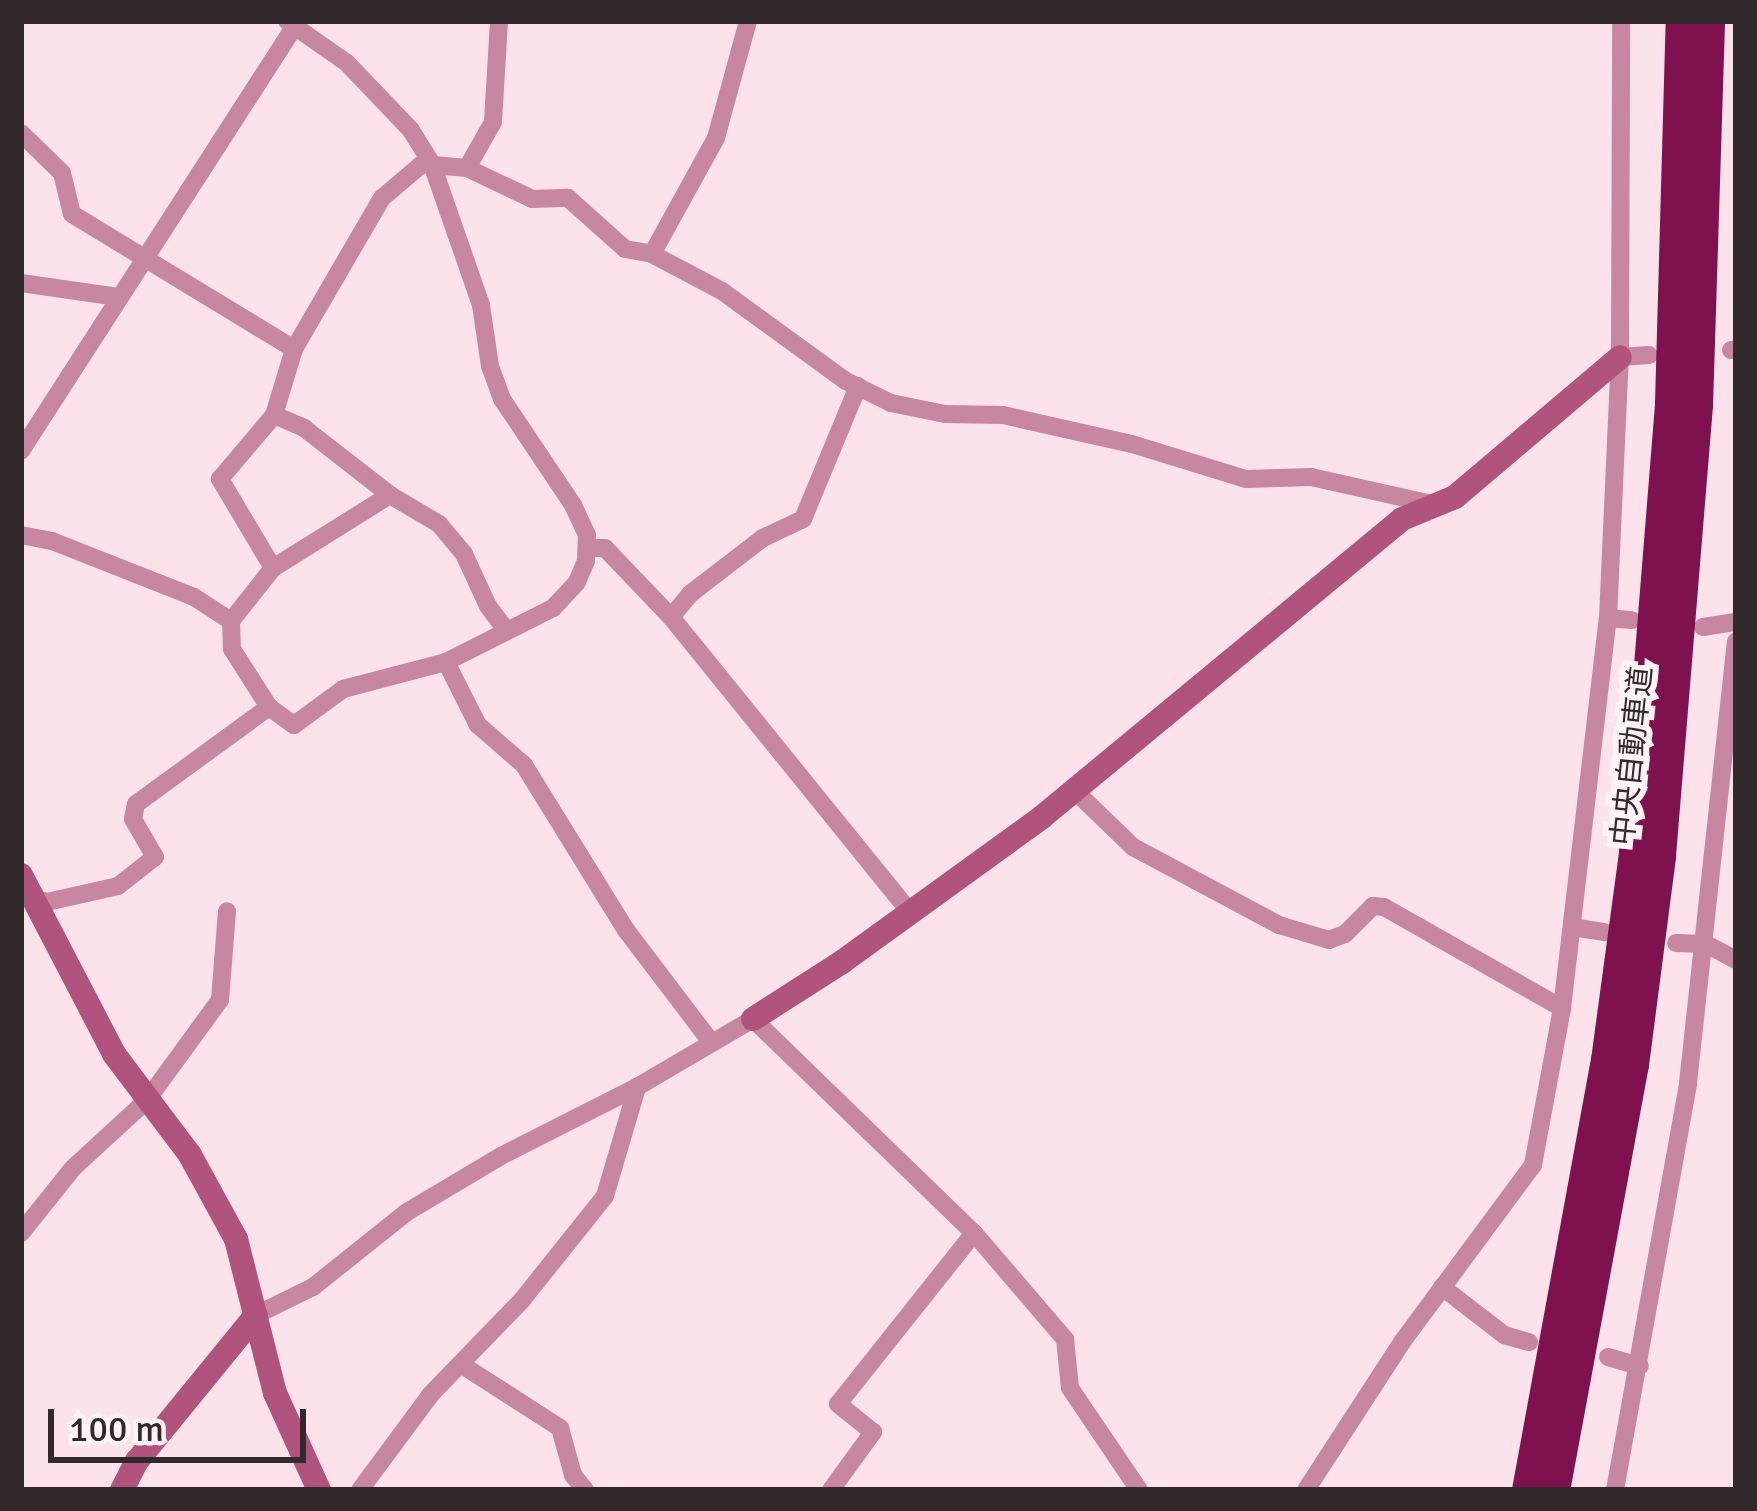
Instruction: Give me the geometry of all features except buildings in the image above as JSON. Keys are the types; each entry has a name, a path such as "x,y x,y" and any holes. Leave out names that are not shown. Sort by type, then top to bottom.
{"highway":[{"name":"中央自動車道","path":"1528,1490 1606,1060 1635,852 1671,404 1682,21"},
{"name":"中央自動車道","path":"1553,1490 1632,1064 1660,855 1696,405 1708,21"}],"street":[{"path":"467,168 493,122 499,21"},
{"path":"652,254 716,137 748,21"},
{"path":"1306,1490 1442,1287 1533,1166 1562,1008 1608,619 1620,357 1622,21"},
{"path":"21,451 293,23 347,64 411,130 432,164 481,305 479,320 502,399 581,520 588,548 577,582 562,600 446,662 343,688 294,725 269,707 232,649 231,621 273,568 390,494"},
{"path":"21,133 62,173 72,214 146,254 294,350"},
{"path":"273,568 220,479 274,415 294,350 382,198 422,164 467,168 532,200 568,198 626,249 652,254 722,291 858,386 891,403 945,414 1003,415 1132,444 1246,479 1311,476 1432,504"},
{"path":"21,283 118,296"},
{"path":"122,1490 137,1461 256,1316 313,1287 426,1200 753,1019 1074,790 1384,533 1432,504 1455,497 1620,357 1649,355"},
{"path":"671,617 690,594 763,538 803,519 858,386"},
{"path":"274,415 304,428 390,494 425,512 453,537 507,631"},
{"path":"21,536 52,541 194,597 231,621"},
{"path":"588,548 605,548 671,617 909,911"},
{"path":"1608,619 1632,620"},
{"path":"1703,627 1736,622"},
{"path":"1615,1490 1640,1366 1706,944 1736,642"},
{"path":"446,662 478,725 524,765 626,929 711,1042"},
{"path":"24,890 47,902 118,886 155,856 133,818 136,804 269,707"},
{"path":"1074,790 1133,847 1279,925 1329,940 1345,934 1373,906 1384,907 1562,1008"},
{"path":"24,890 114,1054 220,1207 250,1278 275,1393 319,1490"},
{"path":"21,1233 73,1168 148,1100 220,1000 227,911"},
{"path":"1572,927 1605,932"},
{"path":"1676,943 1706,944 1736,960"},
{"path":"753,1019 974,1233 1065,1339 1070,1388 1138,1490"},
{"path":"360,1490 431,1394 462,1365 605,1196 637,1087"},
{"path":"831,1490 873,1432 838,1404 974,1233"},
{"path":"1442,1287 1504,1335 1529,1342"},
{"path":"1608,1357 1640,1366"},
{"path":"462,1365 560,1428 573,1475 585,1490"}]}
